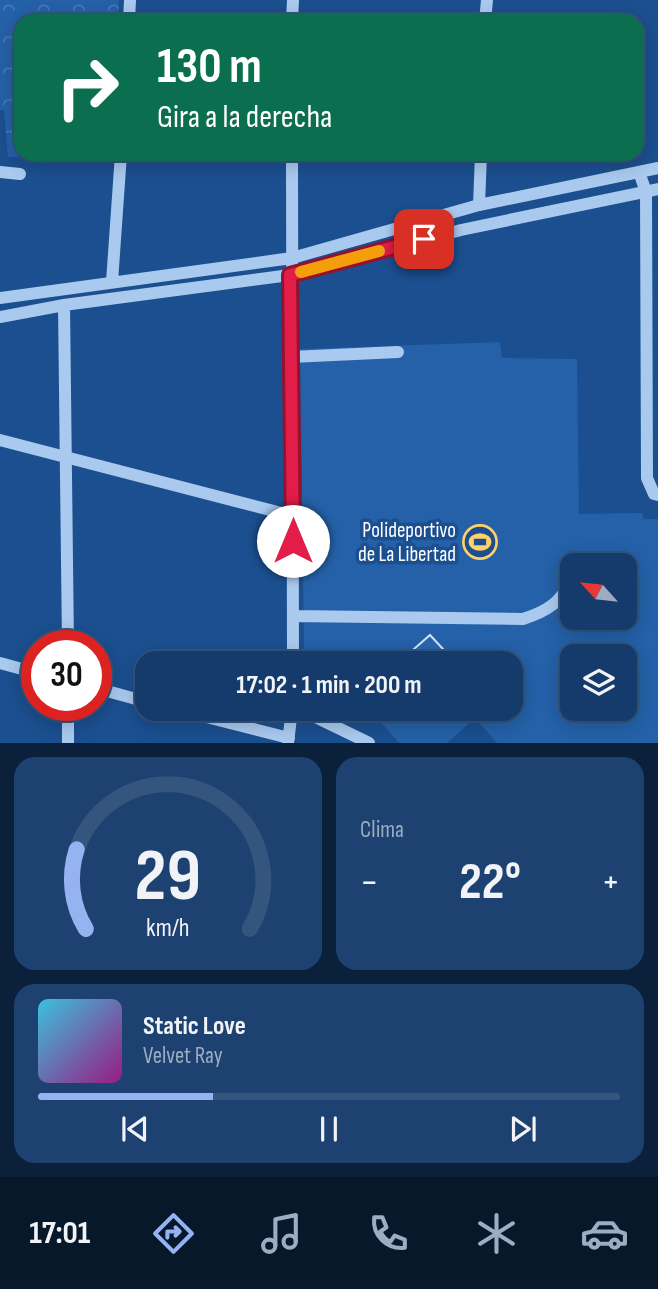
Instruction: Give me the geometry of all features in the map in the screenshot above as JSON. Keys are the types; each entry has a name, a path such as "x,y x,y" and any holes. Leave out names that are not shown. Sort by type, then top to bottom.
{"street":[{"path":"112,282 121,161"},
{"path":"292,161 290,275 293,651"},
{"path":"479,205 481,161"},
{"path":"0,299 292,258 479,205 658,168"},
{"path":"0,172 20,174"},
{"path":"639,172 652,191 647,478 654,494 658,495"},
{"path":"0,317 64,305 290,275 461,230 652,191"},
{"path":"64,305 68,459 68,630"},
{"path":"291,357 398,352"},
{"path":"0,440 293,516"},
{"path":"293,616 523,619 547,611 560,600"},
{"path":"0,663 21,669"},
{"path":"112,692 135,699"},
{"path":"68,721 68,743"},
{"path":"217,721 288,741 290,721"},
{"path":"324,721 369,743"}],"green space":[{"path":"0,0 119,0 118,14 14,14 14,157 8,157 4,110 0,110"},
{"name":"Polideportivo de La Libertad","path":"500,342 502,358 577,359 579,514 642,513 644,519 658,519 658,743 497,743 478,721 523,721 523,651 304,651 300,349"},
{"name":"Polideportivo de La Libertad","path":"380,721 472,721 447,743 399,743"}],"building":[{"path":"430,635 445,651 412,651"}],"slow traffic":[{"path":"301,272 379,251"}],"place":[{"name":"Polideportivo de La Libertad","path":"480,542"}],"route":[{"path":"293,541 290,275 424,239"}]}
